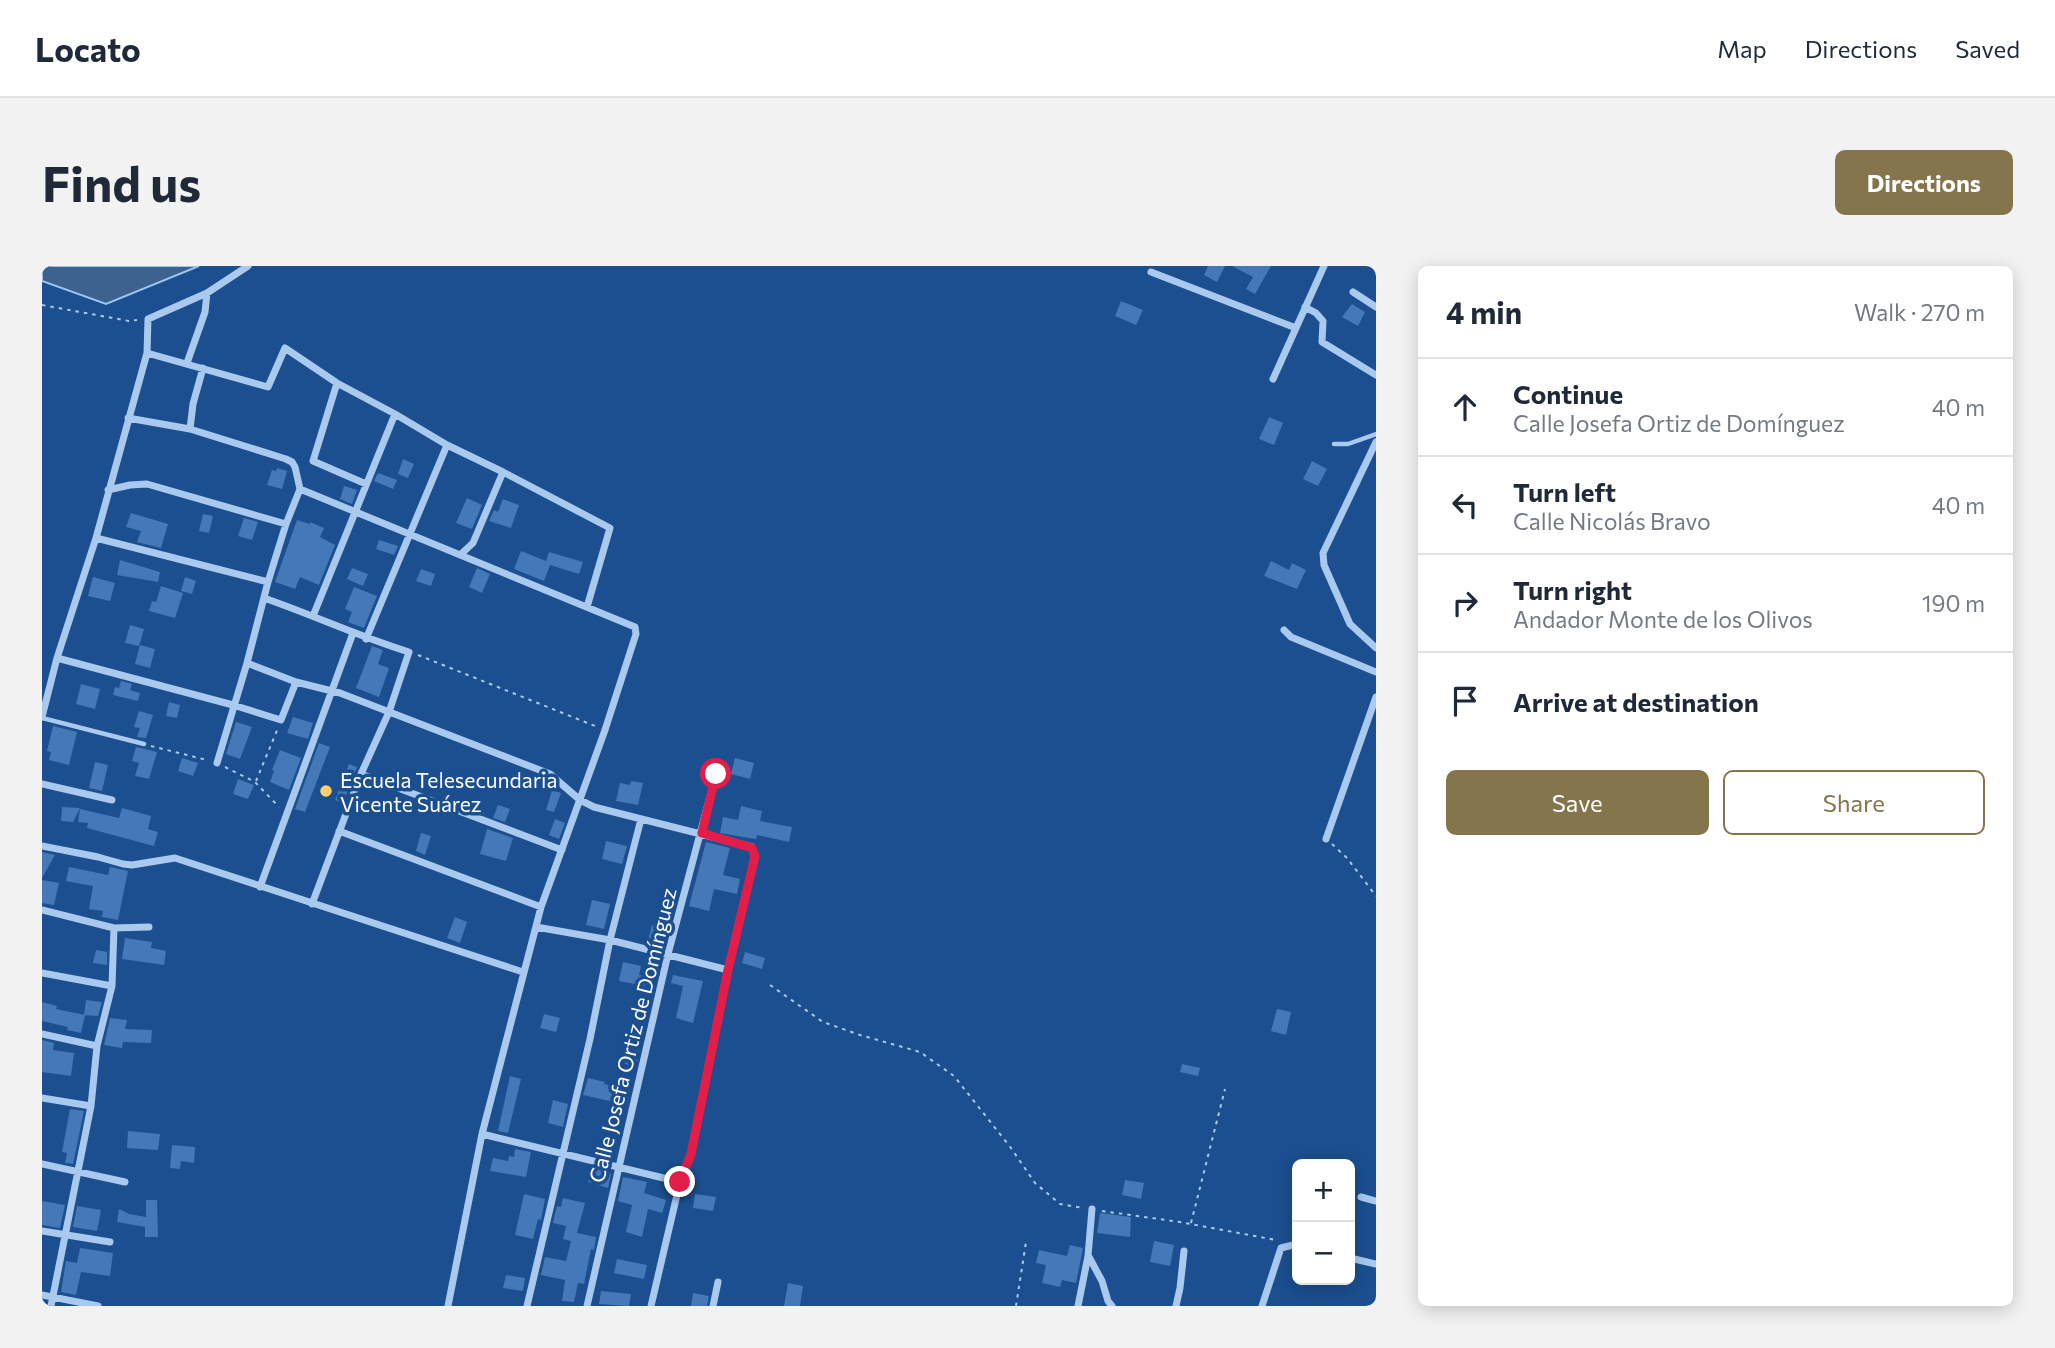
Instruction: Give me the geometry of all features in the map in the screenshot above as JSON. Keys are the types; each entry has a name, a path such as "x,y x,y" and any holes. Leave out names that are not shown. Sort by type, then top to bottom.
{"street":[{"path":"42,718 57,658 96,538 146,353 148,318 207,293 248,266"},
{"path":"1273,379 1324,266"},
{"path":"1151,272 1296,328"},
{"path":"1353,292 1376,307"},
{"path":"187,363 205,312 207,293"},
{"path":"1306,307 1323,321 1322,342 1376,375"},
{"path":"146,353 268,387 285,348 337,383 447,445 503,471 610,528 587,607"},
{"path":"190,429 193,404 203,368"},
{"path":"337,383 313,461 366,484"},
{"path":"313,615 395,414"},
{"path":"128,418 190,429 286,458 295,467 300,489 268,582 217,763"},
{"path":"1376,442 1323,553 1324,565 1350,624 1376,648"},
{"path":"366,639 447,445"},
{"path":"460,555 474,543 503,471"},
{"path":"108,490 147,484 286,524"},
{"path":"300,489 635,627 636,634 605,730 541,907 523,972 482,1134 448,1306"},
{"path":"96,538 268,582"},
{"path":"264,598 313,615 366,639 409,652 389,712 338,831 312,904"},
{"path":"1284,630 1291,637 1376,672"},
{"path":"260,887 353,633"},
{"path":"57,658 281,720 296,682"},
{"path":"247,663 389,712 550,775 580,800 594,807 752,848 755,856 728,970 691,1154 680,1182 651,1306"},
{"path":"1326,839 1376,697"},
{"path":"361,774 562,850"},
{"name":"Calle Josefa Ortiz de Domínguez","path":"587,1306 668,954 716,774"},
{"path":"42,784 112,800"},
{"path":"527,1306 590,1039 610,940 641,819"},
{"path":"338,831 541,907"},
{"path":"42,845 132,865 175,858 523,972"},
{"path":"42,910 114,928 149,927"},
{"path":"536,927 610,940 728,970"},
{"path":"52,1302 91,1107 97,1046 112,986 114,928"},
{"path":"42,973 112,986"},
{"path":"42,1034 97,1046"},
{"path":"42,1098 91,1107"},
{"path":"482,1134 680,1182"},
{"path":"42,1164 125,1182"},
{"path":"1361,1197 1376,1201"},
{"path":"1078,1306 1088,1256 1093,1209"},
{"path":"42,1231 110,1242"},
{"path":"1262,1306 1281,1248 1292,1245"},
{"path":"1176,1306 1184,1251"},
{"path":"1088,1256 1112,1306"},
{"path":"1355,1259 1376,1264"},
{"path":"713,1306 718,1282"},
{"path":"42,1295 52,1302 98,1306"}],"lane":[{"path":"1334,444 1348,444 1376,435"},
{"path":"42,718 144,744"}],"path":[{"path":"42,305 129,321 148,318"},
{"path":"409,652 605,730"},
{"path":"255,782 281,720"},
{"path":"1326,839 1347,858 1376,896"},
{"path":"771,985 823,1022 920,1052 954,1076 1011,1147 1035,1183 1060,1205 1191,1224 1292,1243"},
{"path":"1191,1224 1225,1089"},
{"path":"1016,1306 1026,1242"}],"water":[{"path":"42,266 199,266 106,304 42,281"}],"building":[{"path":"1208,266 1225,266 1217,282 1204,275"},
{"path":"1232,266 1271,266 1255,294 1246,289 1253,277"},
{"path":"1121,301 1143,310 1136,325 1115,316"},
{"path":"1352,304 1365,312 1358,326 1342,317"},
{"path":"1269,417 1283,423 1274,445 1259,439"},
{"path":"403,459 414,464 408,478 398,474"},
{"path":"1312,461 1327,469 1318,486 1303,479"},
{"path":"277,468 287,471 282,489 267,485 272,470 276,471"},
{"path":"378,473 397,480 393,489 374,481"},
{"path":"344,486 357,490 352,504 340,499"},
{"path":"467,498 482,505 472,529 456,523"},
{"path":"503,499 519,505 511,528 489,521 494,510 498,512"},
{"path":"131,513 168,524 161,548 137,542 141,531 126,527"},
{"path":"203,514 213,516 209,533 199,531"},
{"path":"244,518 258,522 252,540 238,536"},
{"path":"297,520 324,528 320,537 335,545 319,585 300,577 295,589 275,582"},
{"path":"379,540 398,546 394,555 376,549"},
{"path":"521,551 546,561 549,552 583,562 579,574 550,565 544,581 514,569"},
{"path":"120,560 160,572 158,582 117,575"},
{"path":"1271,561 1289,570 1292,563 1306,570 1297,589 1264,576"},
{"path":"352,568 368,574 363,586 347,579"},
{"path":"477,568 490,574 482,593 469,587"},
{"path":"421,569 435,574 431,586 416,581"},
{"path":"93,577 115,583 110,601 88,596"},
{"path":"185,577 196,581 192,594 181,591"},
{"path":"161,586 183,593 175,618 149,611 152,601 156,602"},
{"path":"354,587 377,596 364,628 348,622 352,612 345,609"},
{"path":"130,625 144,629 139,646 125,643"},
{"path":"140,645 155,649 150,668 135,664"},
{"path":"372,646 383,650 378,664 389,668 379,697 356,688"},
{"path":"121,681 132,684 130,690 140,693 138,701 113,695 115,687 119,688"},
{"path":"81,684 100,689 95,709 76,704"},
{"path":"169,702 180,705 177,718 166,716"},
{"path":"139,711 153,715 146,738 137,737 140,728 134,727"},
{"path":"293,717 313,723 308,739 287,733"},
{"path":"236,722 252,727 240,759 226,754"},
{"path":"53,726 77,732 69,765 49,760 51,752 47,751"},
{"path":"319,743 330,747 305,812 295,809"},
{"path":"136,747 157,752 149,779 135,776 139,763 132,761"},
{"path":"280,750 301,758 289,790 270,782"},
{"path":"182,758 198,763 193,776 178,771"},
{"path":"735,758 754,763 750,779 731,774"},
{"path":"95,762 108,765 102,791 89,788"},
{"path":"349,764 357,767 343,803 335,800"},
{"path":"238,779 254,785 248,799 233,794"},
{"path":"631,781 643,783 638,805 616,801 620,783 630,785"},
{"path":"552,790 561,793 554,812 546,810"},
{"path":"498,805 510,809 505,822 493,818"},
{"path":"741,806 762,811 760,821 792,827 789,842 757,835 756,839 720,833 723,817 738,820"},
{"path":"62,807 80,808 73,822 61,821"},
{"path":"122,808 151,816 148,829 158,832 154,846 87,828 88,823 78,822 80,809 119,818"},
{"path":"555,819 565,823 559,839 549,835"},
{"path":"487,829 513,838 506,861 480,854"},
{"path":"421,833 431,836 425,855 416,851"},
{"path":"606,841 627,846 622,864 602,859"},
{"path":"706,842 730,848 723,875 740,879 737,894 714,889 709,911 689,906"},
{"path":"42,852 55,855 42,878"},
{"path":"69,867 108,875 110,867 128,871 118,920 102,917 103,911 89,909 93,886 66,881"},
{"path":"42,880 59,883 54,905 42,903"},
{"path":"592,900 610,904 604,929 586,925"},
{"path":"455,917 467,922 460,943 447,938"},
{"path":"652,925 668,929 664,945 648,941"},
{"path":"125,938 152,942 151,948 166,951 164,965 122,959"},
{"path":"96,950 107,952 107,965 93,963"},
{"path":"745,952 765,958 762,969 742,963"},
{"path":"623,962 641,966 639,975 647,977 645,986 619,981"},
{"path":"673,975 703,981 693,1023 676,1018 683,986 671,983"},
{"path":"86,1000 102,1002 98,1016 84,1015"},
{"path":"42,1002 57,1006 56,1009 85,1015 81,1033 42,1021"},
{"path":"1277,1009 1291,1012 1286,1035 1271,1031"},
{"path":"544,1014 560,1018 556,1032 540,1028"},
{"path":"110,1018 127,1020 125,1029 152,1030 151,1043 123,1042 122,1048 104,1045"},
{"path":"42,1040 54,1043 53,1050 74,1053 71,1076 42,1072"},
{"path":"629,1049 639,1051 636,1067 625,1064"},
{"path":"1182,1064 1200,1068 1198,1076 1180,1072"},
{"path":"510,1076 521,1079 508,1133 498,1131"},
{"path":"588,1078 630,1090 627,1105 583,1095"},
{"path":"553,1100 568,1104 563,1127 548,1123"},
{"path":"70,1109 84,1111 73,1164 65,1163 67,1153 62,1152"},
{"path":"128,1131 160,1134 158,1150 127,1148"},
{"path":"172,1145 195,1147 194,1163 181,1161 180,1169 170,1168"},
{"path":"515,1149 531,1152 526,1177 490,1171 493,1158 508,1161 509,1156 514,1157"},
{"path":"592,1167 611,1174 608,1188 588,1182"},
{"path":"623,1177 647,1182 644,1193 666,1200 662,1213 648,1209 642,1237 626,1232 632,1205 618,1201"},
{"path":"1125,1180 1144,1183 1141,1199 1122,1195"},
{"path":"524,1194 545,1199 541,1220 538,1219 533,1239 515,1235"},
{"path":"695,1194 716,1197 713,1211 693,1208"},
{"path":"563,1198 585,1203 577,1233 596,1237 584,1284 578,1283 574,1302 562,1301 565,1280 541,1275 545,1257 566,1261 571,1241 563,1239 566,1226 553,1223 557,1206 561,1207"},
{"path":"146,1200 157,1200 158,1237 145,1237 145,1227 117,1222 119,1209 146,1217"},
{"path":"42,1201 65,1205 60,1228 42,1225"},
{"path":"77,1206 101,1210 97,1231 73,1227"},
{"path":"1100,1213 1131,1217 1130,1237 1097,1233"},
{"path":"1154,1241 1174,1245 1170,1266 1150,1262"},
{"path":"1070,1245 1083,1248 1076,1283 1062,1280 1060,1287 1042,1283 1046,1265 1036,1263 1039,1250 1067,1256"},
{"path":"80,1248 113,1253 110,1276 81,1272 76,1295 61,1292 66,1261 77,1263"},
{"path":"617,1259 647,1265 644,1279 614,1273"},
{"path":"506,1275 525,1278 523,1291 503,1288"},
{"path":"788,1283 803,1286 800,1306 784,1306"},
{"path":"601,1291 631,1294 629,1306 599,1304"},
{"path":"693,1293 709,1296 707,1306 691,1306"}],"place":[{"name":"Escuela Telesecundaria Vicente Suárez","path":"326,791"}],"route":[{"path":"680,1182 691,1154 728,970 755,856 752,848 743,844 702,833 716,774"}]}
